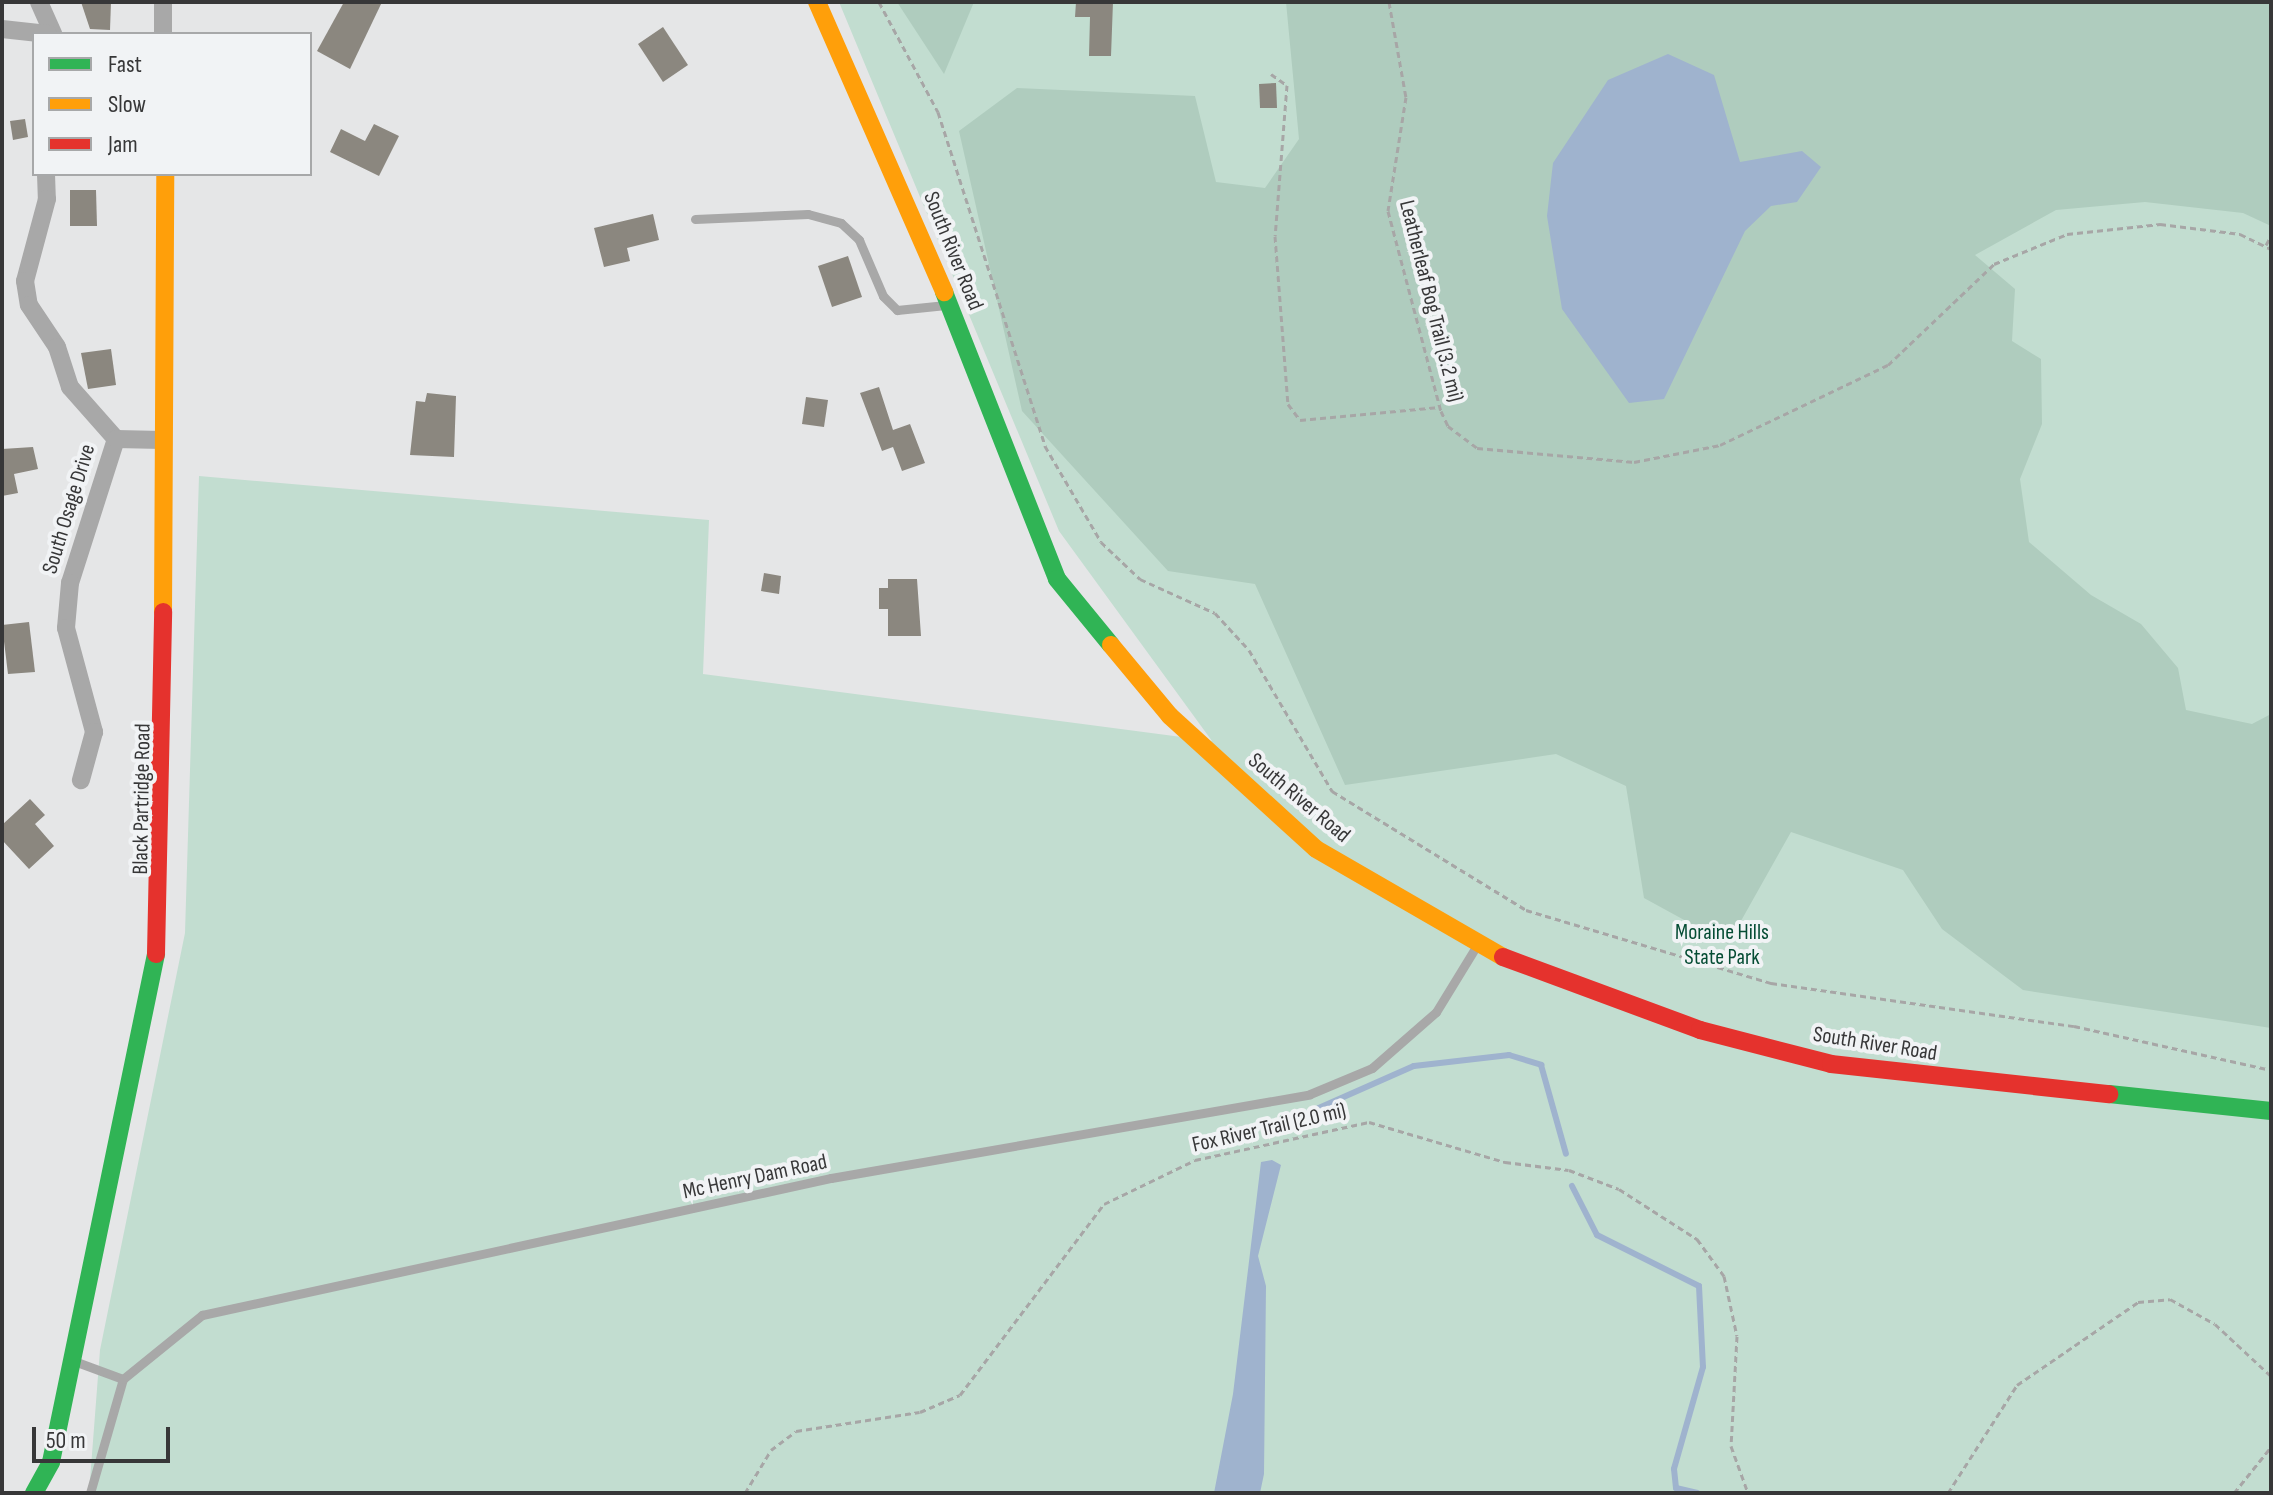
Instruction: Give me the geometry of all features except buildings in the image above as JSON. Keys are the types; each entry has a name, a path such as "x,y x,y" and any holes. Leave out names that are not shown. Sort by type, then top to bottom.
{"street":[{"path":"39,2 50,32"},
{"path":"163,2 163,32"},
{"name":"South River Road","path":"817,2 950,305 1057,579 1170,716 1316,849 1476,947 1595,996 1831,1064 2271,1111"},
{"path":"2,29 32,32"},
{"name":"South Osage Drive","path":"46,176 47,199 25,281 29,305 57,347 70,387 116,439 162,440"},
{"name":"Black Partridge Road","path":"34,1493 51,1462 121,1096 162,930 165,176"},
{"name":"South Osage Drive","path":"81,780 94,732 66,628 70,583 116,439"}],"lane":[{"path":"695,219 808,214 841,223 859,240 883,296 897,310 950,305"},
{"name":"Mc Henry Dam Road","path":"123,1379 202,1315 831,1178 1310,1094 1372,1068 1436,1012 1476,947"},
{"path":"72,1360 123,1379 90,1493"}],"path":[{"path":"879,2 938,112 1045,446 1101,542 1140,579 1215,613 1249,650 1332,791 1526,910 1725,970 1771,983 2074,1026 2271,1070"},
{"name":"Leatherleaf Bog Trail (3.2 mi)","path":"1389,2 1406,97 1388,211 1440,407 1461,439 1506,454 1634,462 1696,452 1888,365 1970,282 2031,246 2132,224 2240,234 2271,249"},
{"path":"1271,74 1287,85 1275,236 1288,404 1300,420 1440,407"},
{"path":"2266,245 2271,236"},
{"name":"Fox River Trail (2.0 mi)","path":"745,1493 771,1450 796,1431 920,1412 960,1395 1104,1204 1195,1160 1369,1122 1505,1162 1569,1170 1619,1189 1697,1239 1724,1276 1737,1336 1731,1446 1748,1493"},
{"path":"1948,1493 2017,1385 2138,1302 2170,1299 2215,1324 2271,1376"},
{"path":"2234,1493 2270,1445"}],"green space":[{"name":"Moraine Hills State Park","path":"839,2 2271,2 2271,1493 89,1493 100,1350 185,933 199,476 709,520 703,674 1212,741 1059,531"},
{"path":"897,2 974,2 944,74"},
{"path":"1286,2 2271,2 2271,226 2243,213 2145,202 2056,210 1975,255 2015,289 2012,341 2041,359 2042,424 2020,479 2029,542 2091,595 2141,624 2178,668 2186,710 2252,724 2271,714 2271,1028 2023,990 1942,929 1903,870 1791,832 1728,944 1644,898 1626,786 1556,754 1345,785 1255,584 1168,571 1022,411 959,131 1017,88 1195,96 1216,182 1265,188 1299,139"}],"water":[{"path":"1668,54 1714,75 1740,162 1802,151 1821,167 1797,202 1771,206 1745,231 1664,399 1629,403 1562,309 1547,216 1553,163 1608,80"},
{"path":"1272,1160 1281,1165 1258,1256 1266,1286 1264,1474 1260,1493 1214,1493 1233,1394 1261,1162"}],"waterway":[{"path":"1271,1129 1414,1066 1509,1055 1541,1065 1566,1154"},
{"path":"1572,1186 1597,1235 1699,1286 1703,1367 1674,1469 1676,1488 1697,1493"}],"traffic: fast":[{"path":"944,292 1057,579 1111,645"},
{"path":"34,1493 51,1462 156,954"},
{"path":"2109,1094 2271,1111"}],"traffic: slow":[{"path":"817,2 944,292"},
{"path":"163,612 165,176"},
{"path":"1111,645 1170,716 1316,849 1503,957"}],"traffic: jam":[{"path":"156,954 163,612"},
{"path":"1503,957 1700,1030 1831,1064 2109,1094"}]}
